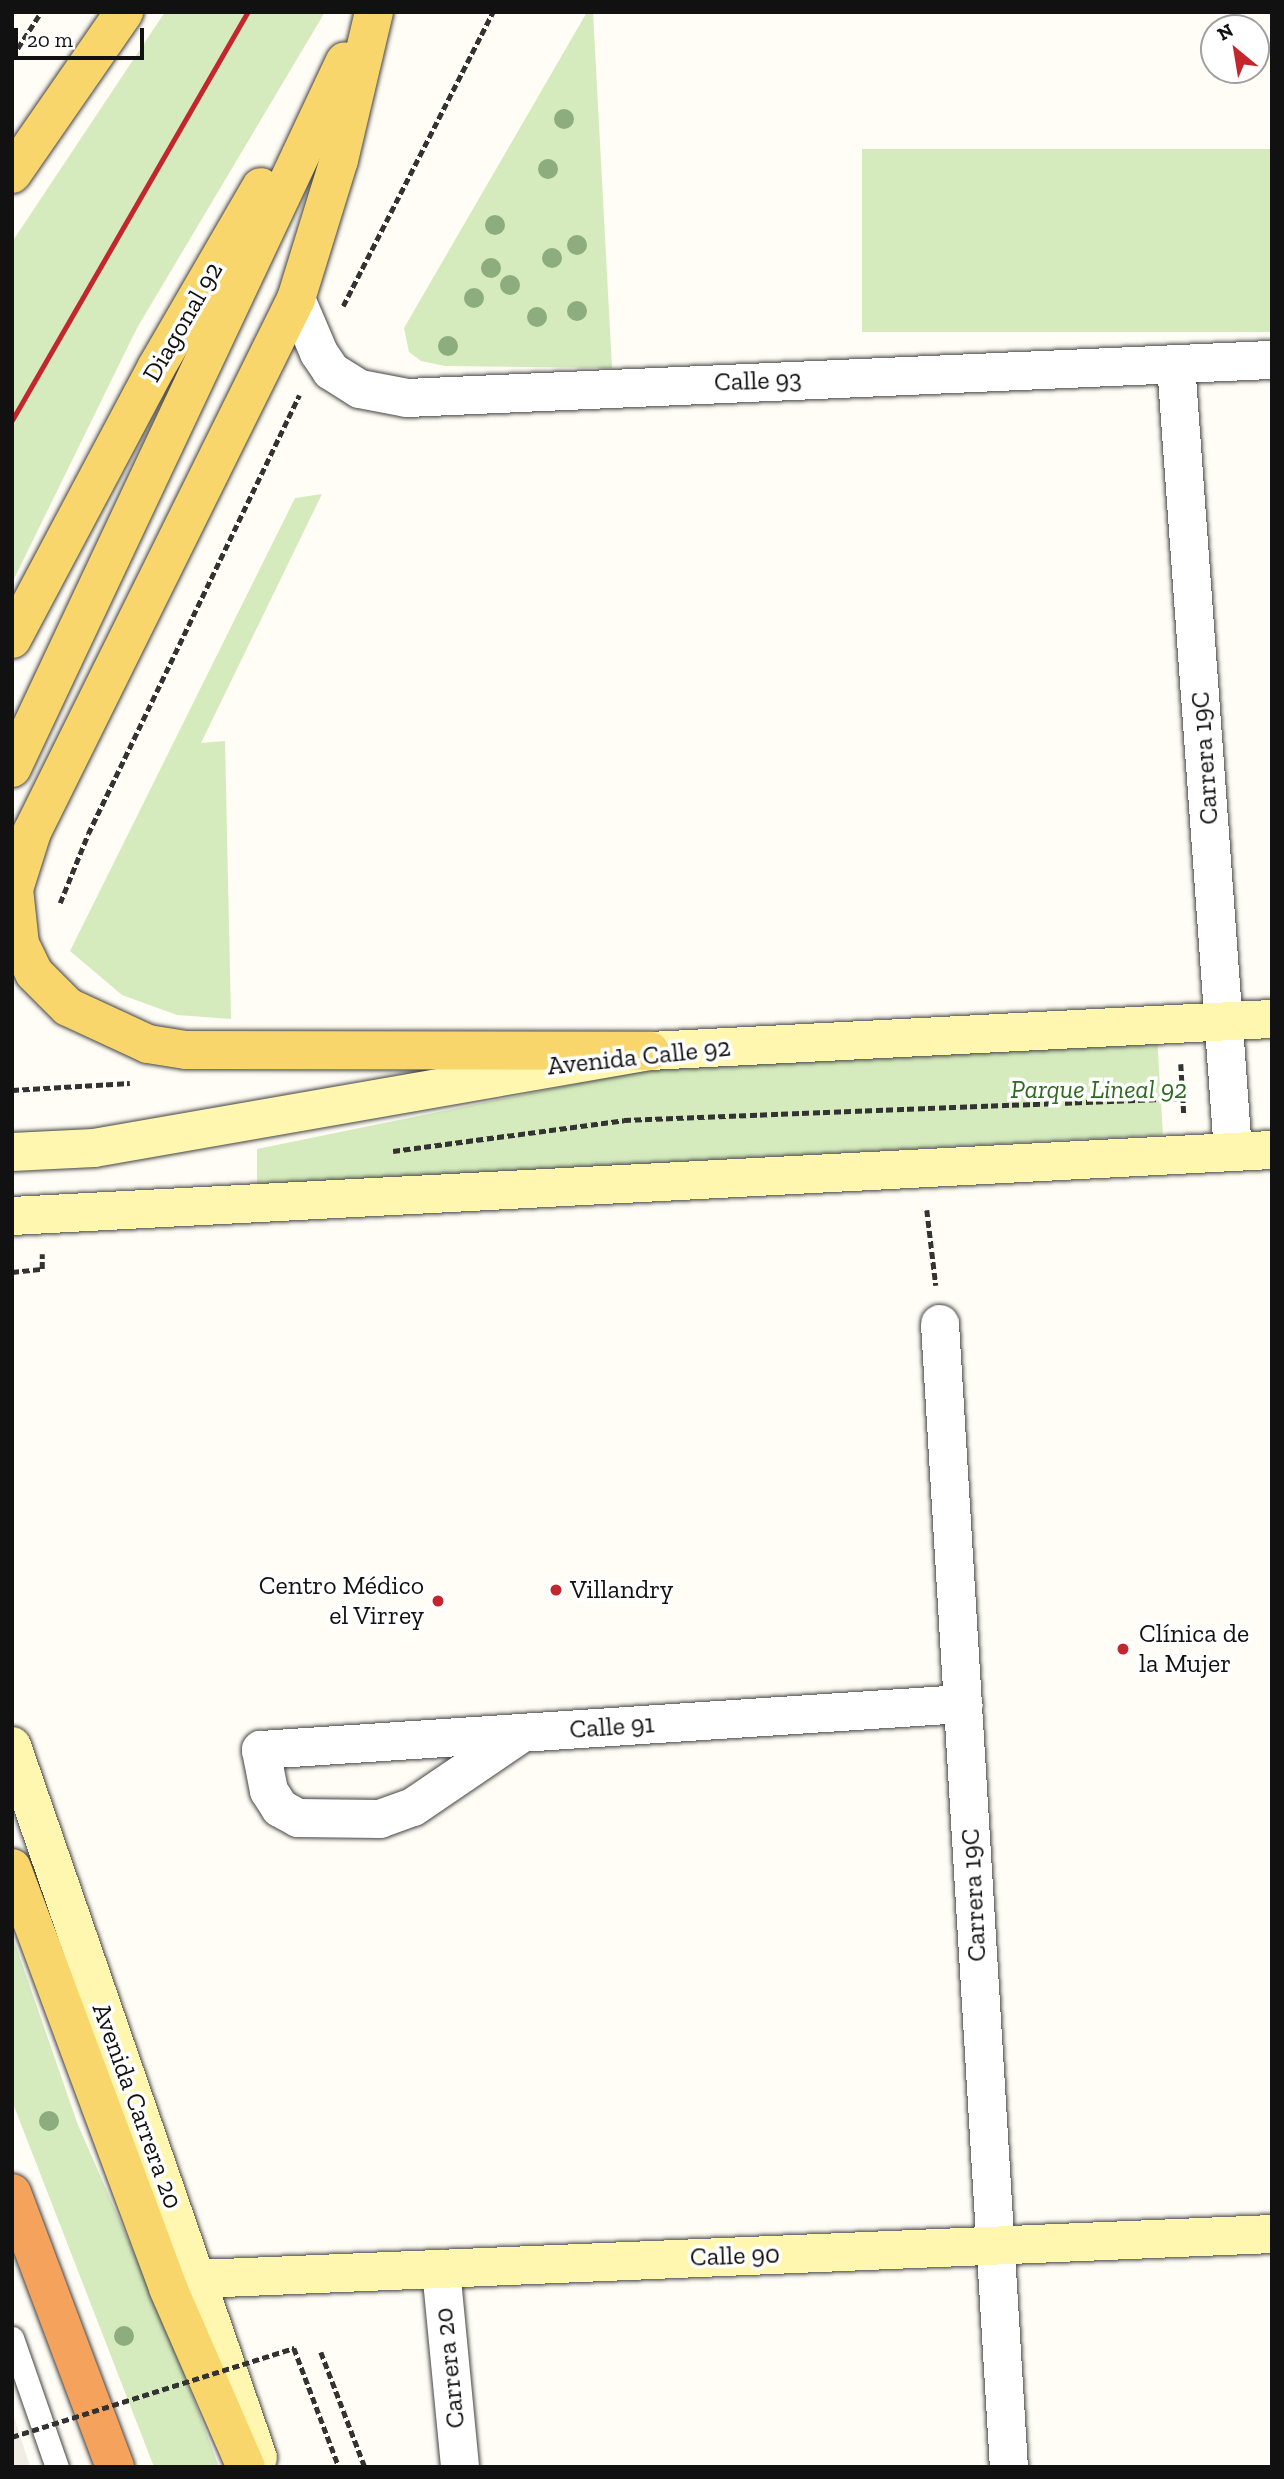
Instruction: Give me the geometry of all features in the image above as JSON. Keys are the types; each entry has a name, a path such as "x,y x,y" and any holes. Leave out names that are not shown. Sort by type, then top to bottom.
{"highway":[{"path":"12,2193 115,2467"}],"main road":[{"path":"12,168 124,12"},
{"path":"12,768 367,12"},
{"name":"Diagonal 92","path":"12,639 156,369 367,12"},
{"path":"374,12 339,160 296,299 32,832 14,888 18,935 34,973 68,1007 148,1044 186,1050 650,1051"},
{"path":"12,174 26,145"},
{"name":"Avenida Calle 92","path":"12,1153 94,1148 165,1132 650,1051 1272,1018"},
{"path":"17,1221 1272,1150"},
{"name":"Avenida Carrera 20","path":"12,1746 199,2279 261,2467"},
{"path":"12,1868 168,2288 246,2467"},
{"name":"Calle 90","path":"199,2279 1272,2234"}],"street":[{"name":"Calle 93","path":"296,299 319,353 349,385 407,398 1272,360"},
{"name":"Carrera 19C","path":"1176,364 1233,1152"},
{"name":"Carrera 19C","path":"940,1324 1009,2467"},
{"name":"Calle 91","path":"522,1732 413,1807 380,1819 298,1818 280,1808 269,1791 261,1749 522,1732 963,1704"},
{"name":"Carrera 20","path":"440,2269 460,2467"}],"lane":[{"path":"12,2338 57,2467"}],"path":[{"path":"12,57 41,12"},
{"path":"18,935 38,927 57,910 88,834 319,353 494,12"},
{"path":"1179,1023 1186,1154"},
{"path":"12,1090 142,1083"},
{"path":"380,1153 624,1120 1228,1097"},
{"path":"923,1168 940,1324"},
{"path":"12,1272 42,1269"},
{"path":"12,2437 294,2348 340,2467"},
{"path":"321,2352 365,2467"}],"green space":[{"path":"165,12 325,12 137,328 12,583 12,242"},
{"path":"587,12 593,12 612,368 445,366 421,361 409,352 404,328"},
{"path":"862,149 1272,149 1272,332 862,332"},
{"path":"322,494 201,743 225,741 231,1019 177,1015 122,995 70,951 295,498"},
{"name":"Parque Lineal 92","path":"1157,1037 1163,1135 257,1185 257,1149 658,1067"},
{"path":"12,1935 78,2125 169,2333 219,2467 154,2467 12,2101"}],"shaded area":[{"path":"12,2410 30,2467 12,2467"}],"railway":[{"path":"12,420 248,12"}],"place":[{"name":"Villandry","path":"556,1590"},
{"name":"Centro Médico el Virrey","path":"438,1601"},
{"name":"Clínica de la Mujer","path":"1123,1649"}]}
